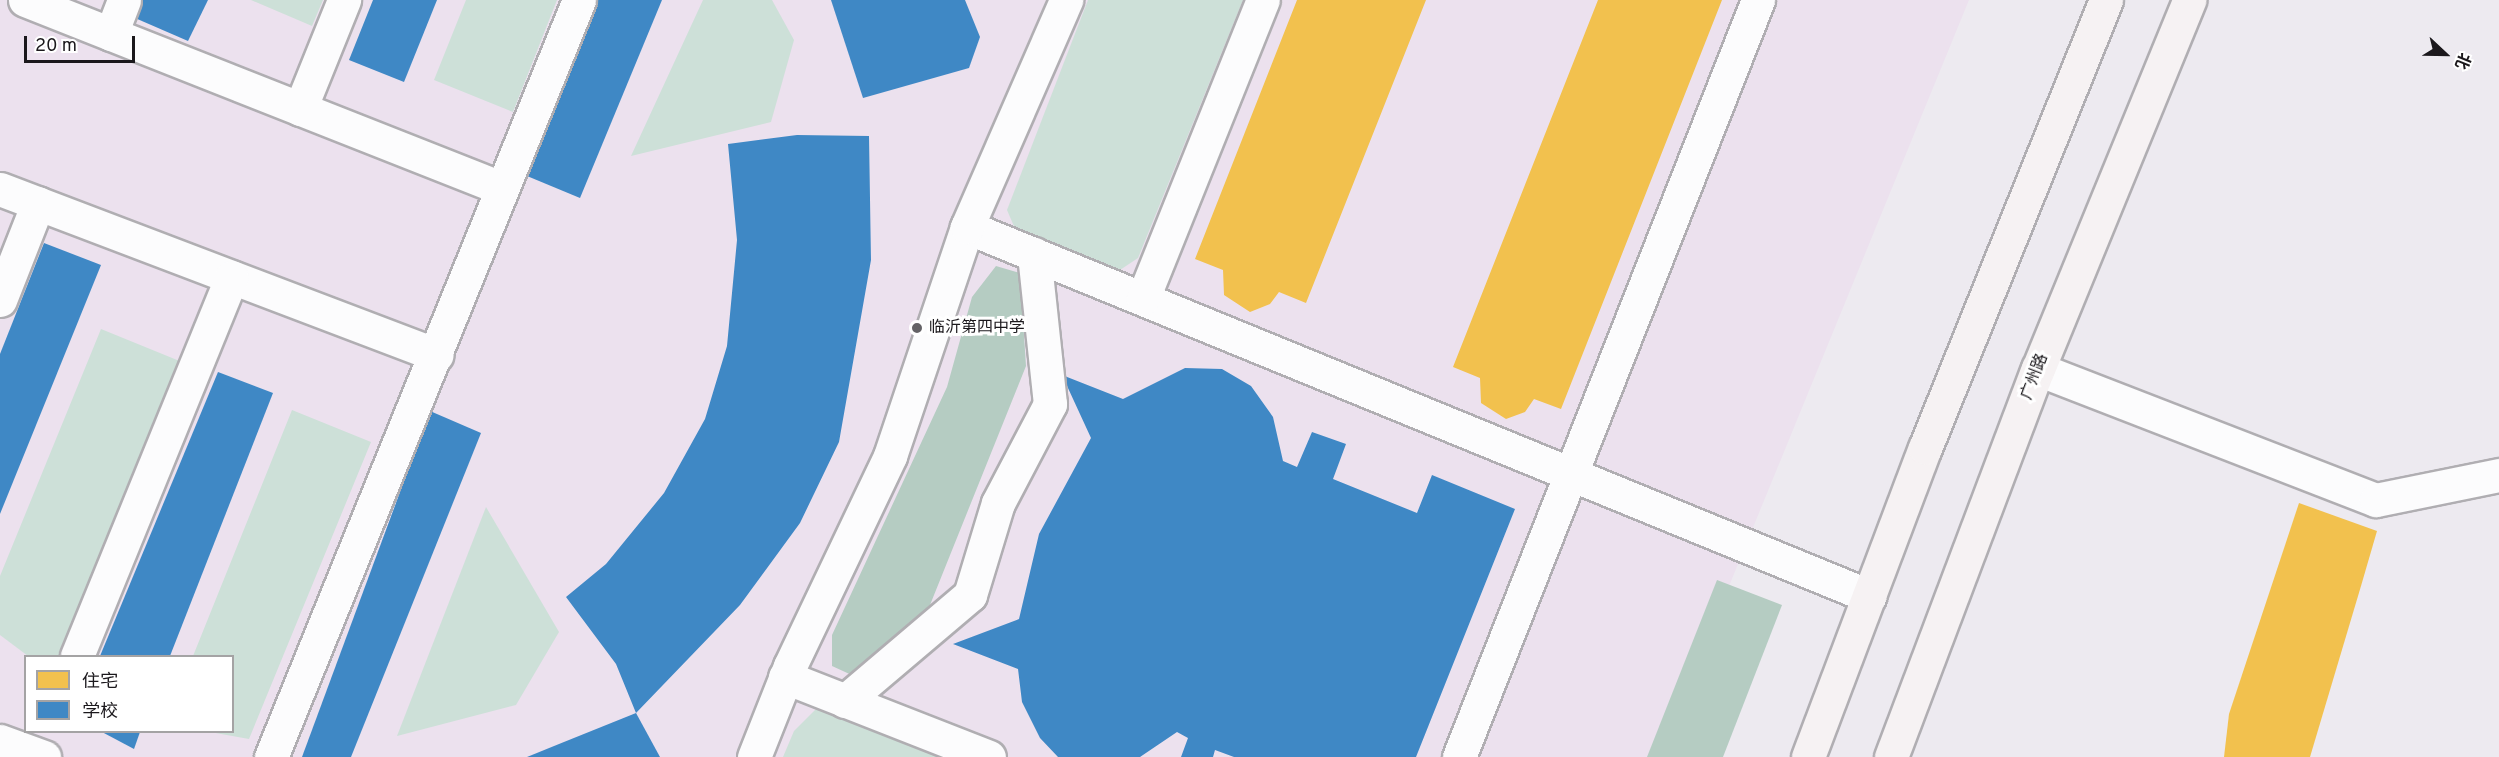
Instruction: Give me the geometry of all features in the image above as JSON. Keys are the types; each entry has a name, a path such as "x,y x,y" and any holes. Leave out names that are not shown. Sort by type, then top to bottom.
{"main road":[{"path":"1808,757 1869,596 2106,0"},
{"name":"广州路","path":"1890,757 2038,369 2189,0"}],"street":[{"path":"25,0 501,188"},
{"path":"111,34 124,0"},
{"path":"300,109 344,0"},
{"path":"271,757 579,0"},
{"path":"754,757 785,677 890,456 968,227 1066,0"},
{"path":"1143,298 1263,0"},
{"path":"1459,757 1758,0"},
{"path":"0,189 436,355"},
{"path":"0,300 38,203"},
{"path":"968,227 1571,472 1869,596"},
{"path":"845,701 970,595 998,503 1050,404 1034,254"},
{"path":"78,655 232,277"},
{"path":"2038,369 2376,500 2499,475"},
{"path":"785,677 988,757"},
{"path":"0,741 42,748"}],"shaded area":[{"name":"临沂第四中学","path":"0,0 1969,0 1659,757 0,757"}],"green space":[{"path":"251,0 323,0 312,26"},
{"path":"466,0 557,0 513,112 434,80"},
{"path":"703,0 772,0 794,40 771,122 631,156"},
{"path":"1088,0 1243,0 1138,258 1120,270 1016,231 1007,210"},
{"path":"996,266 1020,273 1026,366 928,610 856,677 832,666 832,635 947,387 972,297"},
{"path":"101,329 182,362 60,655 27,655 0,635 0,576"},
{"path":"292,410 371,442 249,739 216,733 234,733 234,655 193,655"},
{"path":"486,507 559,632 516,705 397,736"},
{"path":"1717,580 1782,605 1723,757 1647,757"},
{"path":"817,708 941,757 783,757 794,731"}],"building: 住宅":[{"path":"1297,0 1426,0 1306,303 1279,292 1270,304 1250,312 1224,295 1223,270 1195,259"},
{"path":"1598,0 1722,0 1561,409 1534,399 1525,412 1506,419 1481,403 1480,378 1453,367"},
{"path":"2299,503 2377,531 2361,586 2310,757 2224,757 2229,714"}],"building: 学校":[{"path":"142,0 208,0 188,41 135,18"},
{"path":"373,0 437,0 404,82 349,60"},
{"path":"596,0 662,0 580,198 527,176"},
{"path":"831,0 965,0 980,37 969,68 863,98"},
{"path":"797,135 869,136 871,260 839,442 800,523 740,605 636,713 616,664 566,597 606,564 664,493 705,419 727,346 737,240 728,144"},
{"path":"44,243 101,265 0,514 0,354"},
{"path":"1185,368 1222,369 1251,386 1273,417 1283,461 1297,467 1312,432 1346,444 1333,479 1417,513 1432,475 1515,509 1416,757 1234,757 1215,750 1213,757 1181,757 1188,738 1177,732 1140,757 1058,757 1040,738 1022,702 1018,669 953,644 1019,619 1039,534 1091,438 1062,375 1123,399"},
{"path":"218,372 273,393 170,655 100,655"},
{"path":"430,411 481,433 351,757 302,757"},
{"path":"636,713 660,757 527,757 559,744"},
{"path":"104,733 140,733 134,749"}],"place":[{"name":"临沂第四中学","path":"917,328"}]}
